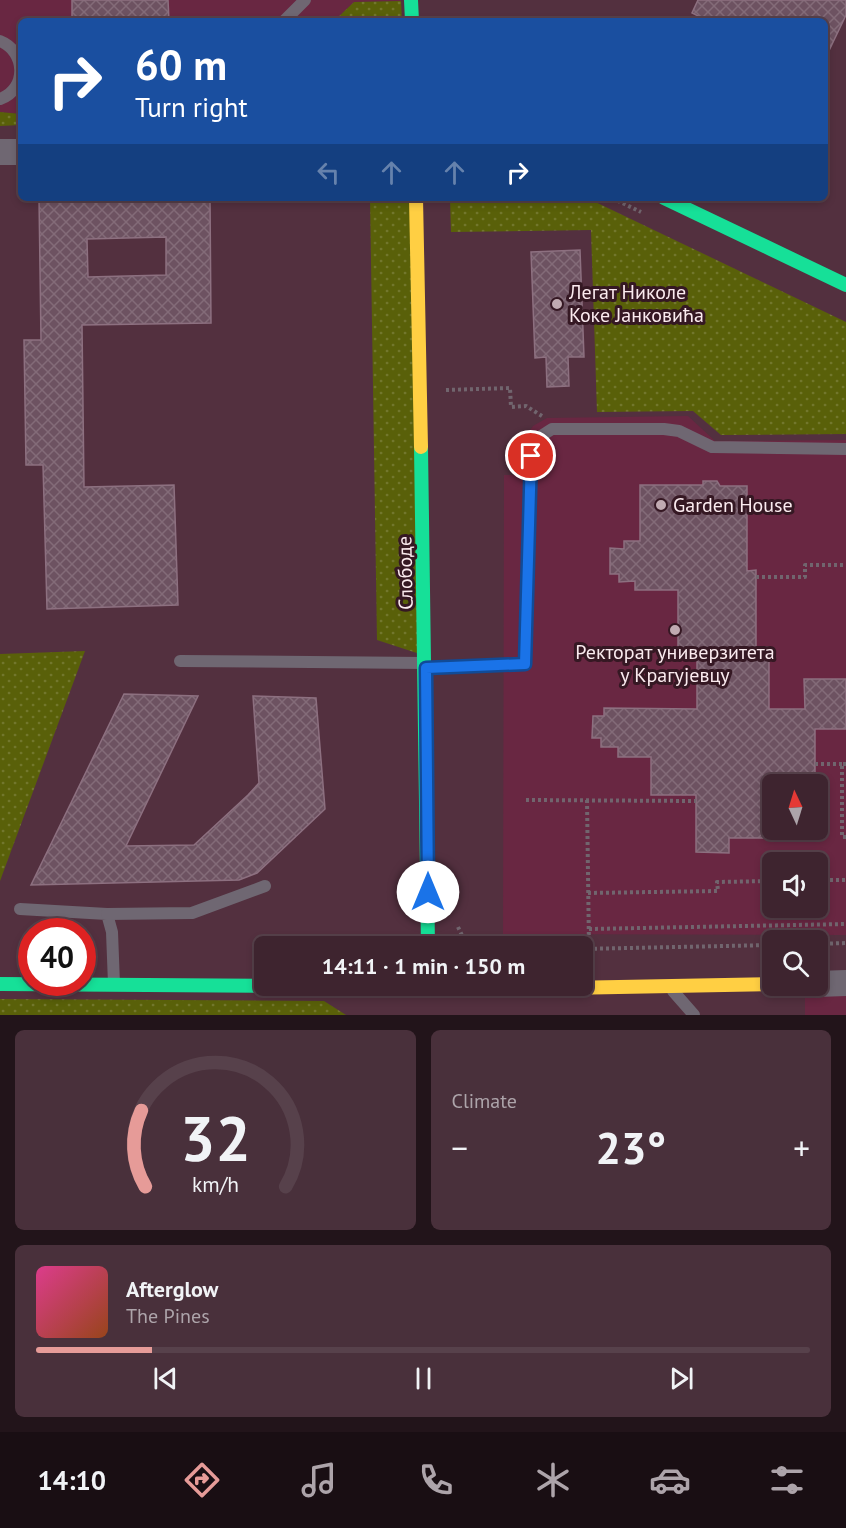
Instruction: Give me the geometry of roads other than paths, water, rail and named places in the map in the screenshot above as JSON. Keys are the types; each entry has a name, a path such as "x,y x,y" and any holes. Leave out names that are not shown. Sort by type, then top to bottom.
{"street":[{"path":"411,0 412,18"},
{"path":"0,152 18,152"},
{"name":"Слободе","path":"416,201 426,666 428,936"},
{"path":"670,201 846,285"},
{"path":"828,984 846,983"},
{"path":"0,984 254,987"},
{"path":"593,987 762,984"}],"lane":[{"path":"287,18 305,0"},
{"path":"0,41 11,47 18,57"},
{"path":"0,99 18,86"},
{"path":"180,661 426,666 525,664 531,456 538,438 552,429 664,429 679,431 711,447 846,449"},
{"path":"20,909 107,914 192,913 265,886"},
{"path":"107,914 112,932 114,985"},
{"path":"668,986 694,1015"}],"place":[{"name":"Легат Николе Коке Јанковића","path":"557,304"},
{"name":"Garden House","path":"661,505"},
{"name":"Ректорат универзитета у Крагујевцу","path":"675,630"}]}
